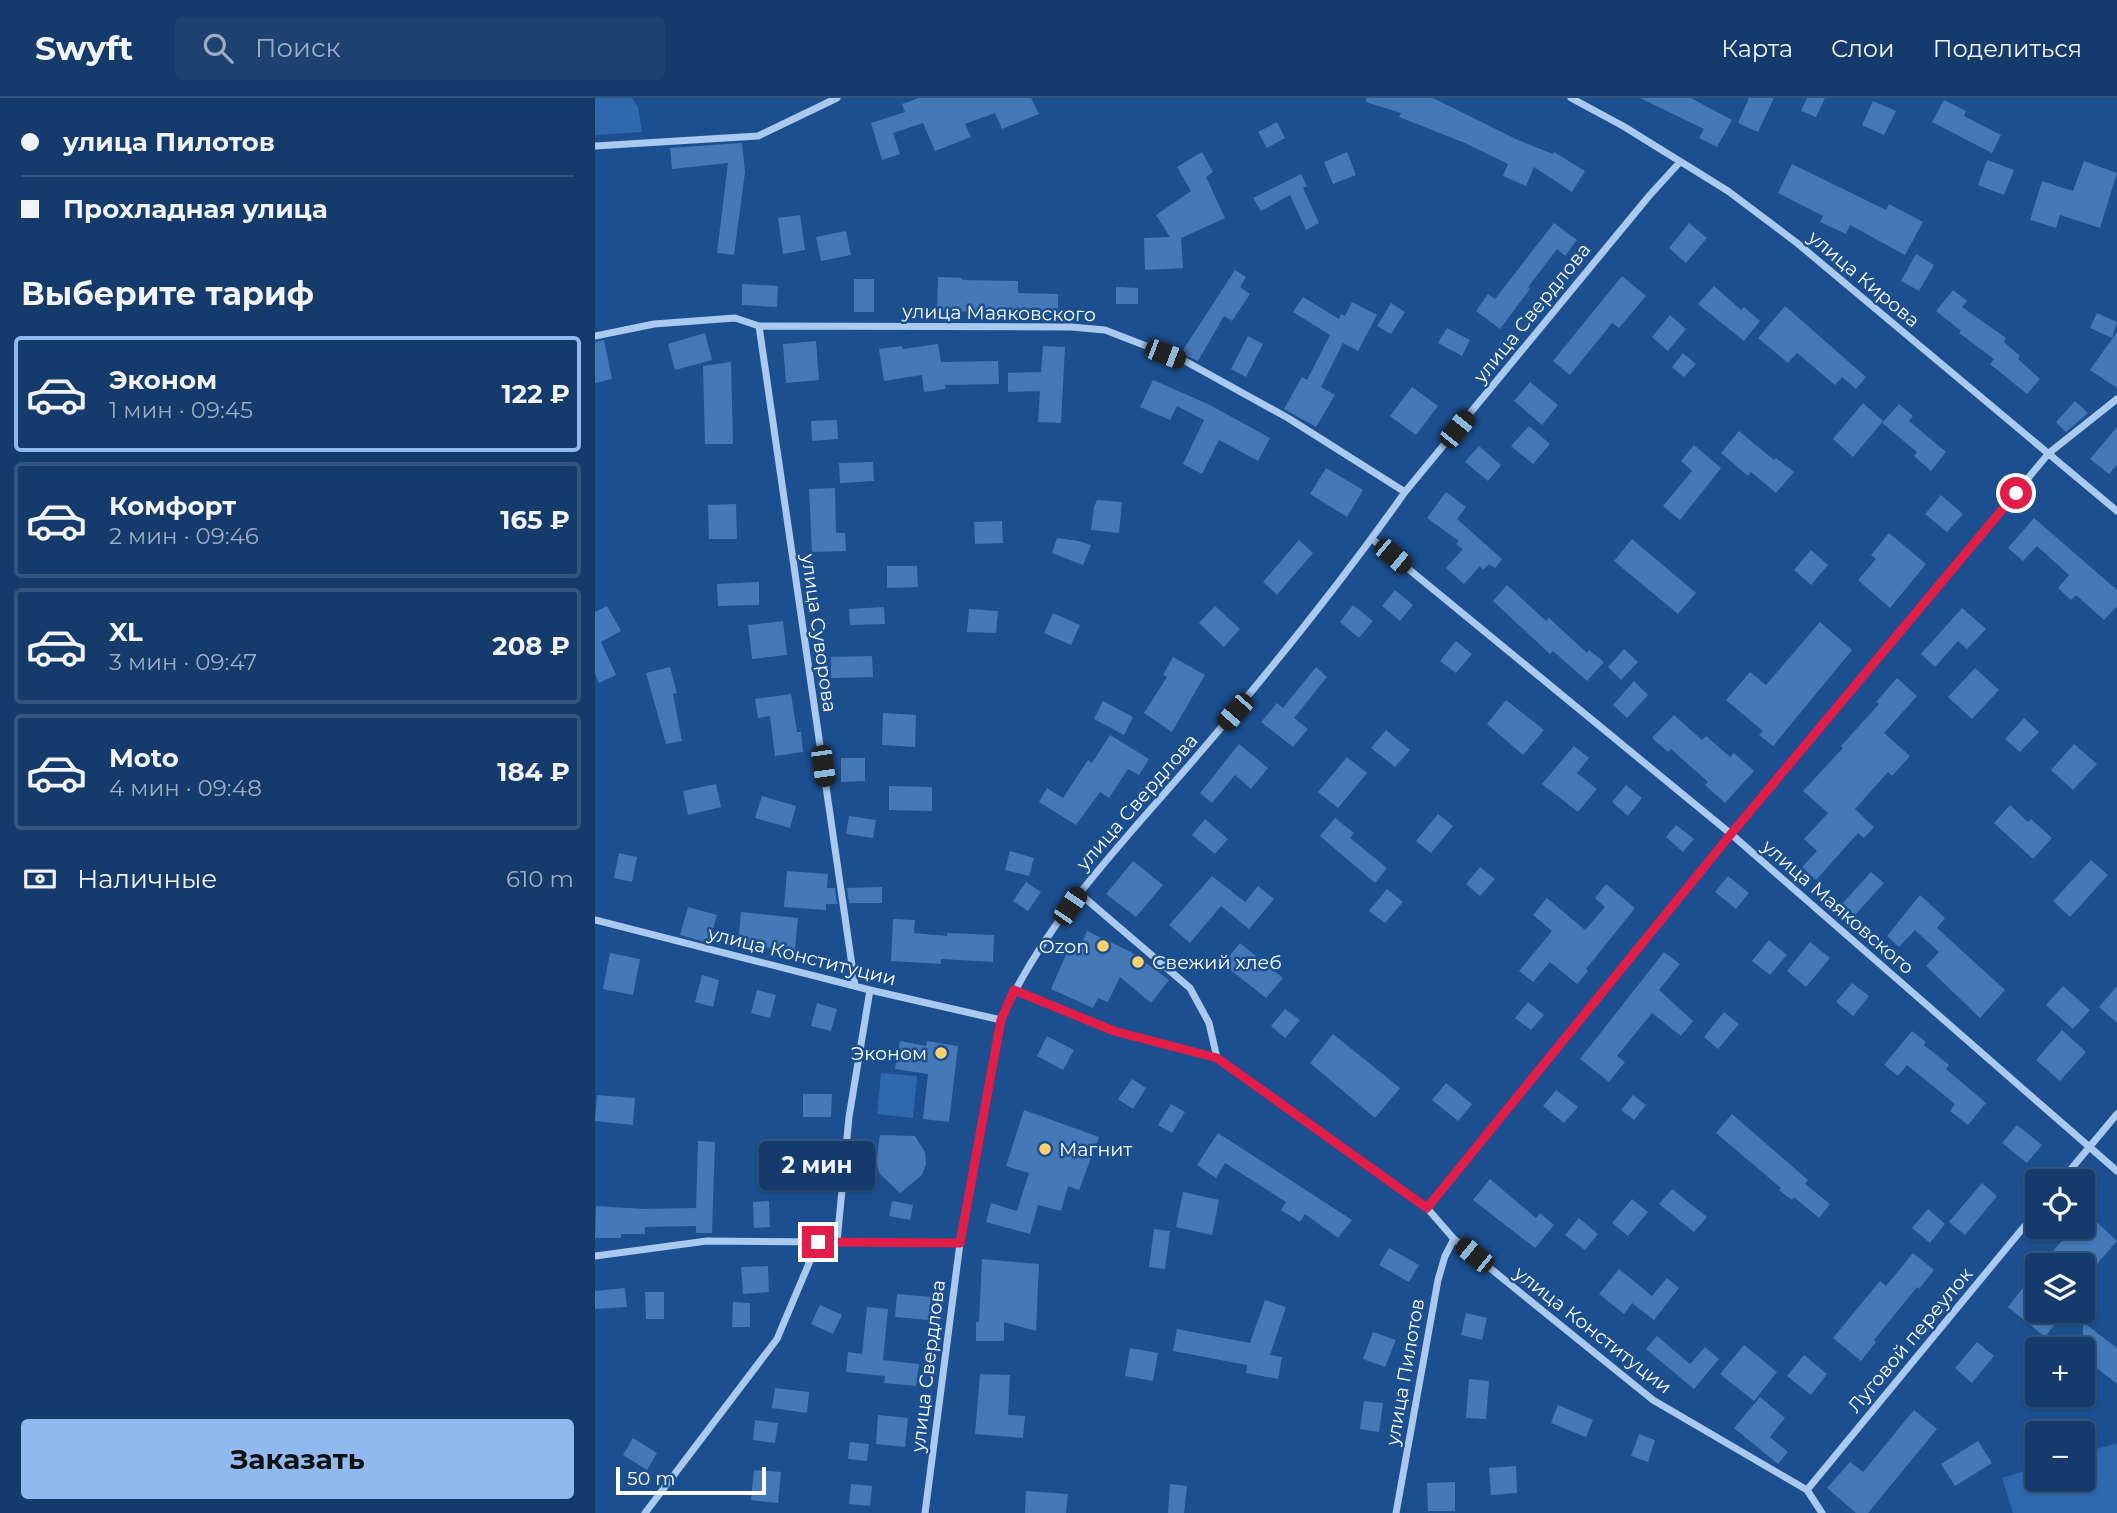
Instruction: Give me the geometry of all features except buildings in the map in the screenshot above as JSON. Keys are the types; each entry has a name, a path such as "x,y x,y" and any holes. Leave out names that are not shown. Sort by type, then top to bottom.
{"street":[{"path":"595,146 758,136 837,98"},
{"name":"улица Кирова","path":"1571,98 1623,126 1728,191 1797,243 2117,511"},
{"name":"улица Свердлова","path":"925,1513 960,1243 1001,1020 1014,990 1079,893 1267,675 1405,492 1679,163"},
{"name":"улица Маяковского","path":"595,336 654,324 735,318 759,326 1071,327 1105,330 1185,361 1289,418 1405,492"},
{"name":"улица Суворова","path":"759,326 855,986"},
{"path":"1427,1208 1731,834 2049,453 2117,400"},
{"name":"улица Маяковского","path":"1372,539 1731,834 2117,1171"},
{"path":"1079,893 1190,988 1209,1023 1217,1058"},
{"name":"улица Конституции","path":"595,919 870,990 1001,1020"},
{"path":"837,1242 849,1117 870,990"},
{"name":"улица Конституции","path":"1014,990 1114,1031 1217,1058 1427,1208 1454,1239 1653,1401 1807,1490 1822,1513"},
{"path":"2071,1169 2117,1114"},
{"name":"Луговой переулок","path":"1807,1490 2025,1226"},
{"name":"улица Пилотов","path":"1397,1513 1438,1280 1445,1256 1454,1239"},
{"path":"595,1256 707,1241 960,1243"},
{"path":"645,1513 777,1339 818,1242"}],"shaded area":[{"path":"595,98 632,98 638,107 642,132 595,135"},
{"path":"881,1073 917,1076 913,1118 877,1114"},
{"path":"2117,1443 2117,1513 2013,1513 2002,1478 2025,1471 2025,1491 2095,1491 2095,1449"}],"place":[{"name":"Ozon","path":"1103,946"},
{"name":"Свежий хлеб","path":"1138,962"},
{"name":"Эконом","path":"941,1053"},
{"name":"Магнит","path":"1045,1149"}],"route":[{"path":"818,1242 960,1243 1001,1020 1014,990 1114,1031 1217,1058 1427,1208 1731,834 2016,493"}]}
